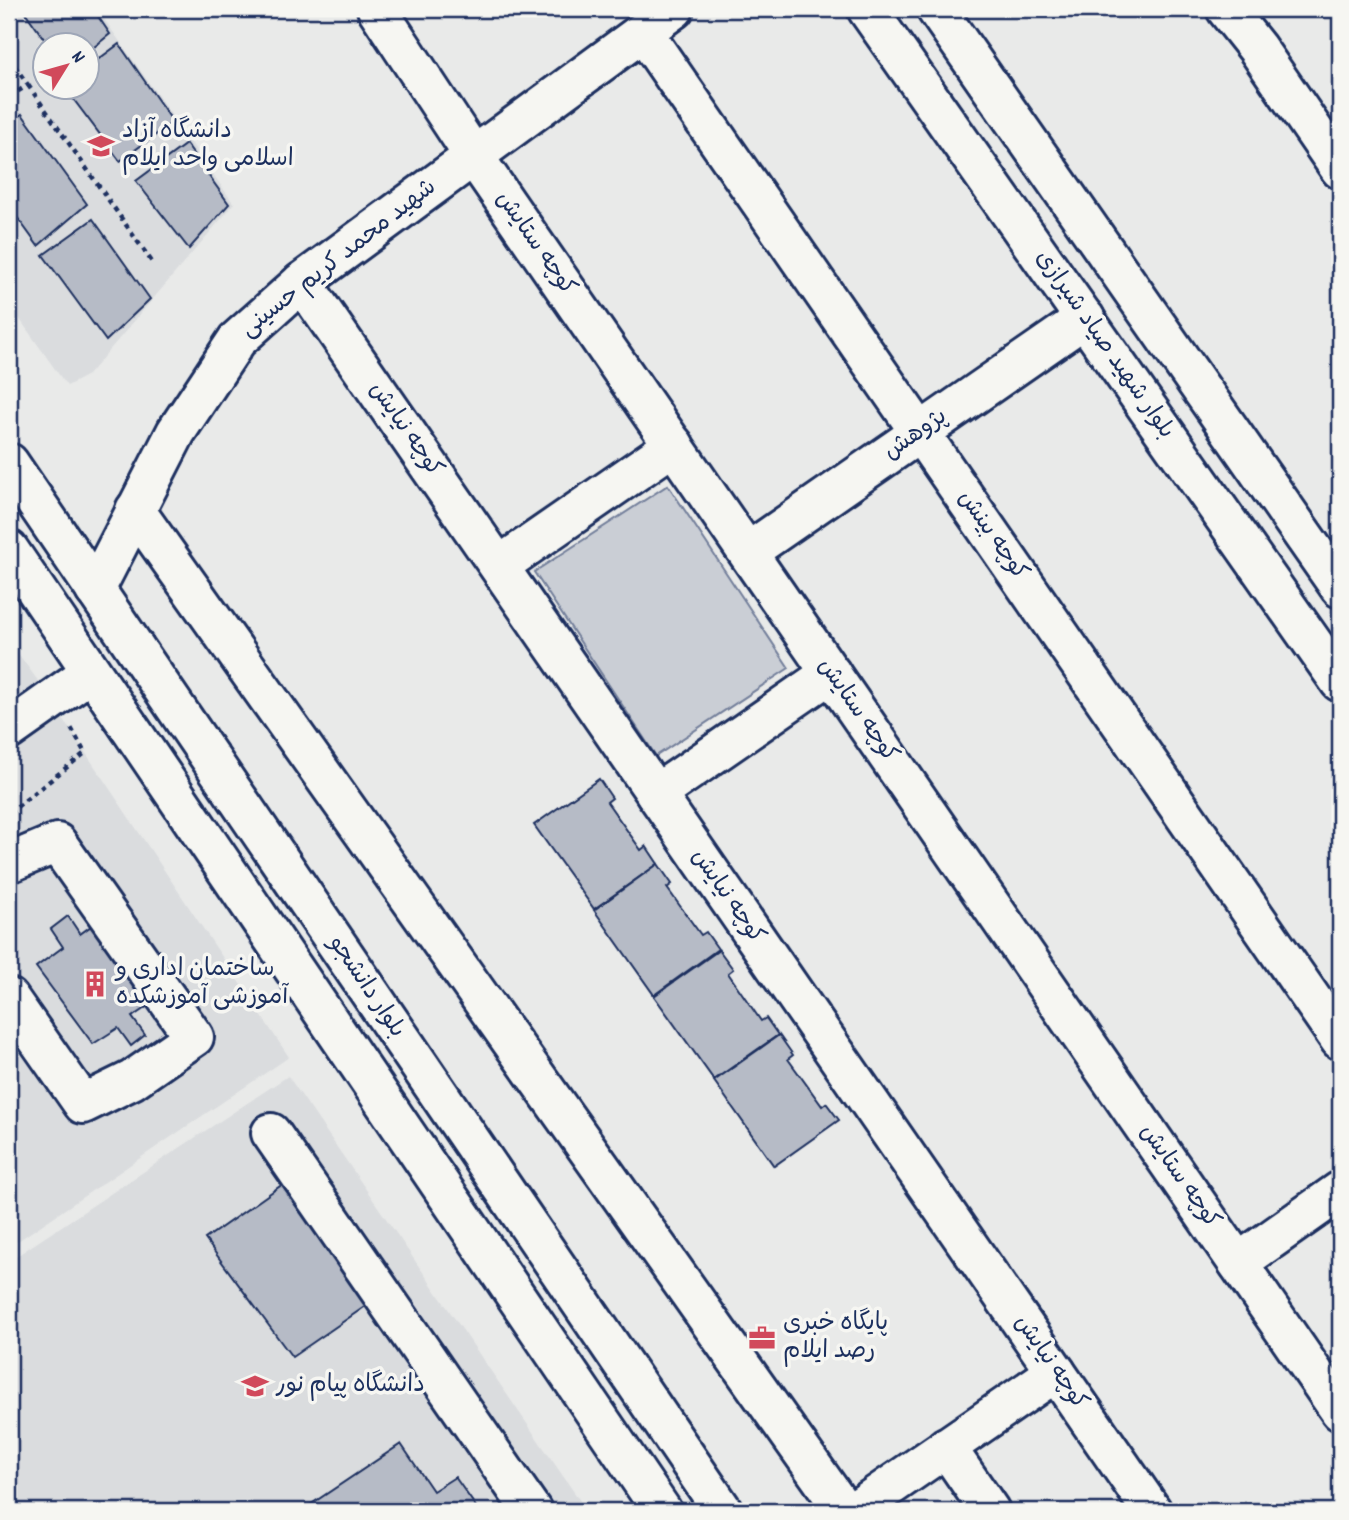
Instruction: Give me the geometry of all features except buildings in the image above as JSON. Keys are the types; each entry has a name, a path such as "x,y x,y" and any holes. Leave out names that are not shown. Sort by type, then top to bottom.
{"street":[{"name":"کوچه ستایش","path":"377,9 473,155 1340,1411"},
{"name":"شهید محمد‌ کریم حسینی","path":"95,590 176,432 237,340 303,282 674,9"},
{"name":"بلوار شهید صیاد شیرازی","path":"867,9 1340,682"},
{"path":"936,9 1340,588"},
{"path":"1233,11 1340,169"},
{"name":"کوچه بینش","path":"643,32 1340,1041"},
{"name":"كوچه نيايش","path":"303,282 1152,1511"},
{"name":"پژوهش","path":"748,552 1085,318"},
{"path":"499,566 674,445"},
{"name":"بلوار دانشجو","path":"9,463 723,1511"},
{"path":"135,510 844,1511"},
{"name":"بلوار دانشجو","path":"9,550 662,1511"},
{"path":"9,730 91,671"},
{"path":"656,794 831,673"},
{"path":"9,863 57,842 194,1037 132,1080 83,1104 9,998"},
{"path":"271,1133 532,1511"},
{"path":"1238,1263 1340,1191"},
{"path":"854,1511 1056,1372"},
{"path":"946,1447 989,1511"}],"path":[{"path":"9,58 152,262"},
{"path":"9,97 27,85"},
{"path":"9,813 85,753"}],"shaded area":[{"name":"دانشگاه آزاد اسلامی واحد ایلام","path":"9,9 97,9 234,204 88,375 67,386 9,304"},
{"path":"668,485 789,668 656,756 534,572"},
{"path":"9,641 41,685 9,707"},
{"path":"51,701 289,1057 9,1247 9,710"},
{"name":"دانشگاه پیام نور","path":"288,1076 587,1511 9,1511 9,1261"}],"place":[{"name":"دانشگاه آزاد اسلامی واحد ایلام","path":"101,146"},
{"name":"ساختمان اداری و آموزشی آموزشکده","path":"95,984"},
{"name":"پایگاه خبری رصد ایلام","path":"762,1338"},
{"name":"دانشگاه پیام نور","path":"255,1386"}]}
